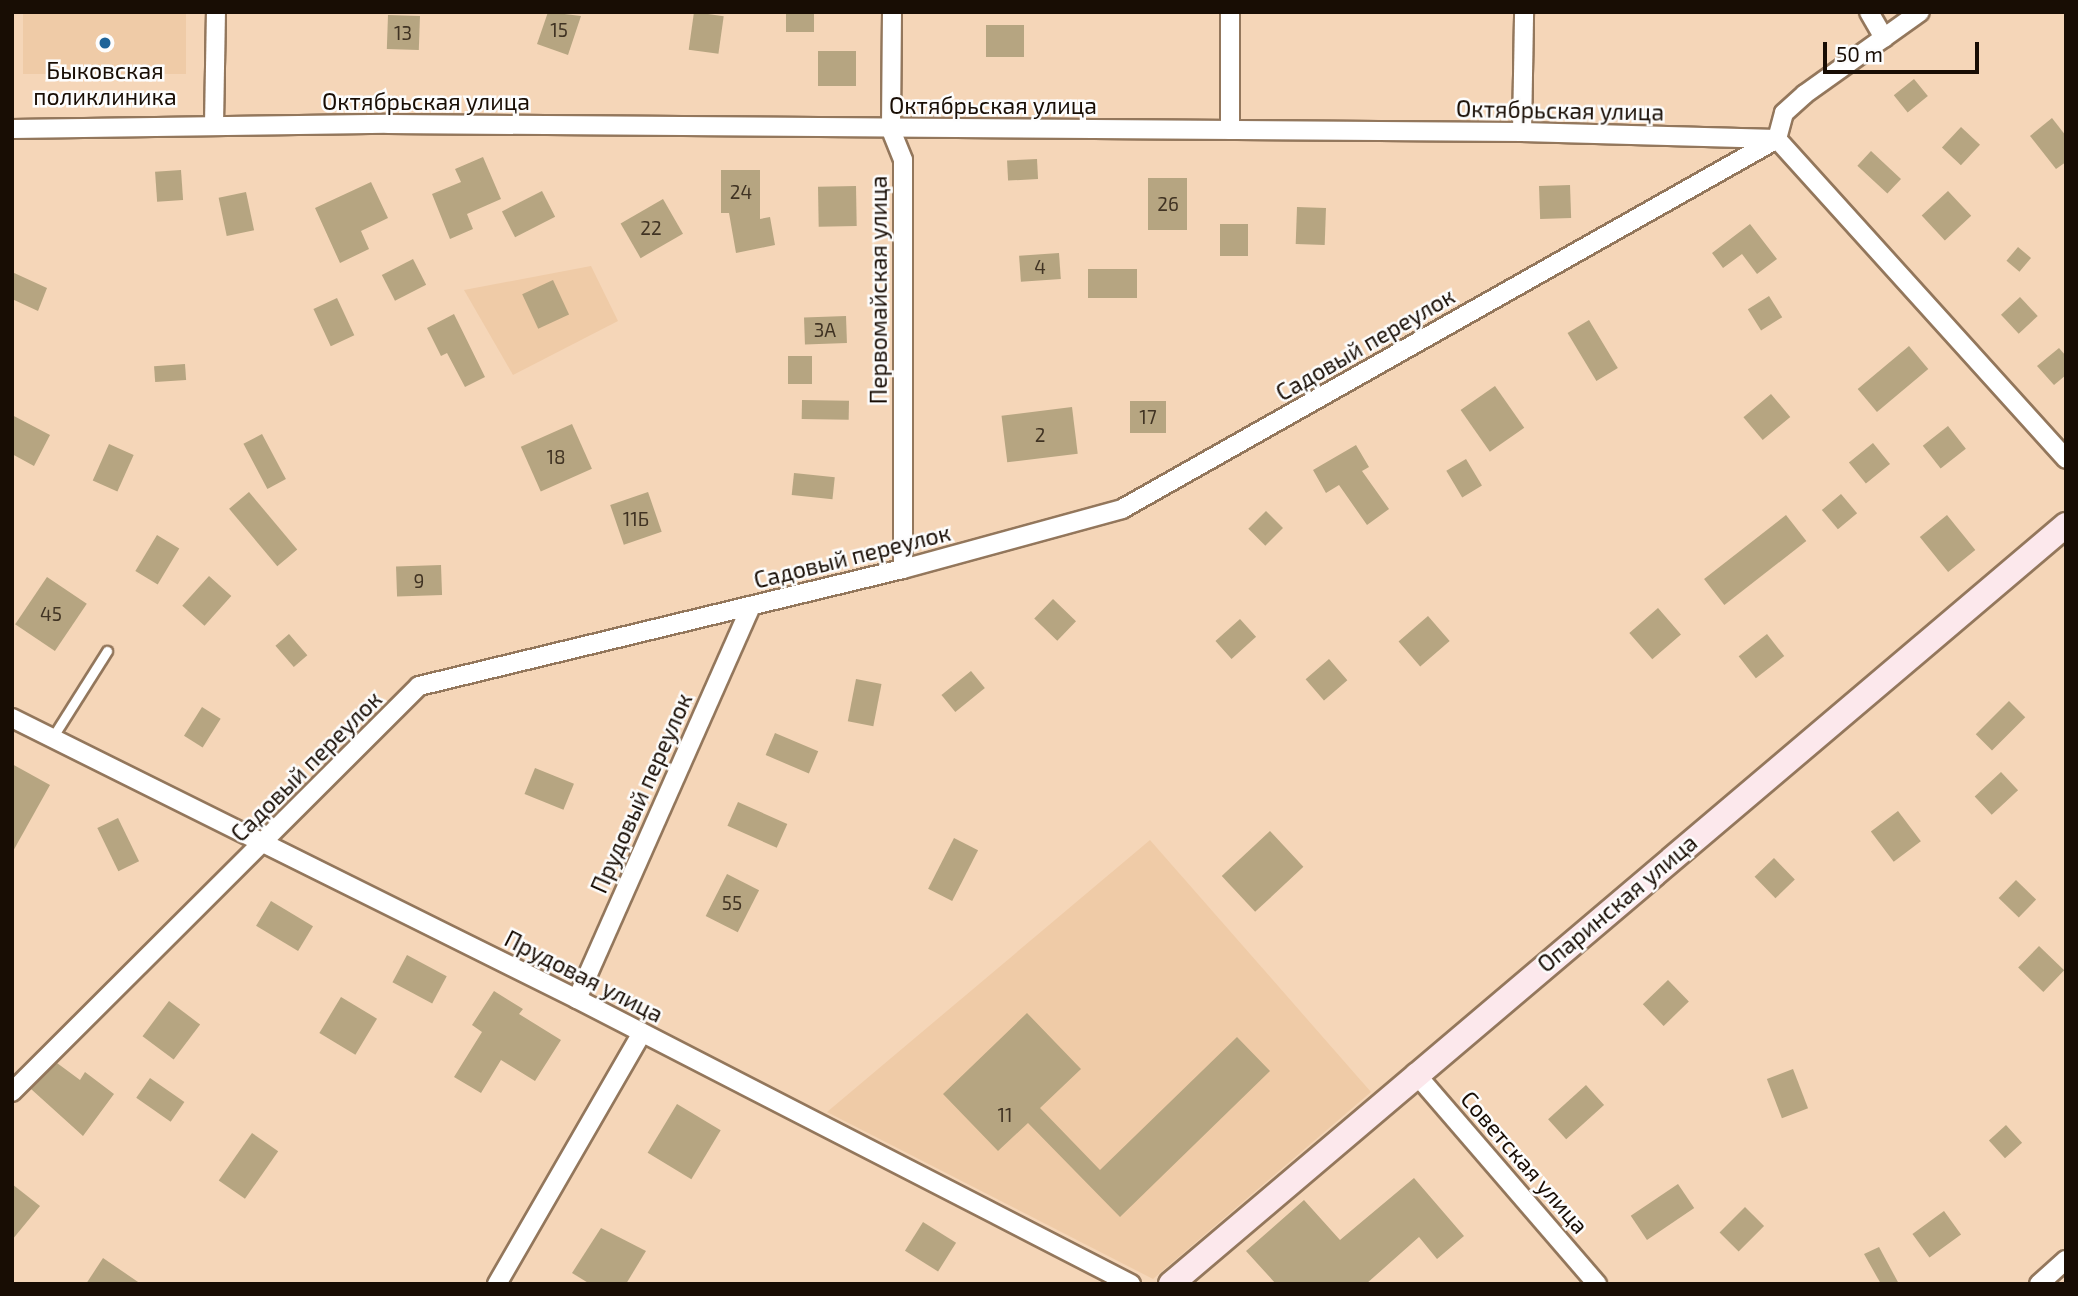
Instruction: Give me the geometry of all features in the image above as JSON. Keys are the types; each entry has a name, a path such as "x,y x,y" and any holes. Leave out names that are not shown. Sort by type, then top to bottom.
{"main road":[{"name":"Опаринская улица","path":"1171,1284 1415,1073 2066,525"}],"street":[{"path":"214,125 216,12"},
{"name":"Первомайская улица","path":"892,12 891,130 903,160 903,569"},
{"path":"1230,12 1230,130"},
{"path":"1522,132 1524,12"},
{"path":"1869,12 1884,38"},
{"path":"1920,12 1784,113 1777,139 2066,459"},
{"name":"Октябрьская улица","path":"12,130 214,125 1230,130 1522,132 1777,139"},
{"name":"Садовый переулок","path":"12,1092 265,843 419,685 903,569 1122,509 1777,139"},
{"name":"Прудовый переулок","path":"577,999 751,606"},
{"name":"Прудовая улица","path":"12,718 577,999 1130,1284"},
{"path":"497,1284 642,1033"},
{"name":"Советская улица","path":"1415,1073 1597,1284"},
{"path":"2039,1284 2066,1261"}],"lane":[{"path":"52,738 107,651"}],"shaded area":[{"name":"Быковская поликлиника","path":"23,12 186,12 186,74 23,74"},
{"path":"591,266 618,321 513,375 464,290"},
{"path":"1150,840 1371,1092 1153,1279 827,1112"}],"building":[{"path":"548,12 581,16 568,55 537,44"},
{"path":"694,12 724,16 718,54 689,50"},
{"path":"786,12 814,12 814,32 786,32"},
{"path":"388,15 420,16 419,50 387,49"},
{"path":"986,25 1024,25 1024,57 986,57"},
{"path":"818,51 856,51 856,86 818,86"},
{"path":"1914,79 1928,96 1908,112 1894,95"},
{"path":"2052,118 2066,136 2066,162 2056,169 2030,136"},
{"path":"1961,127 1980,145 1961,165 1942,147"},
{"path":"1871,151 1901,179 1887,194 1857,166"},
{"path":"483,157 501,199 467,214 473,229 450,239 432,194 461,182 455,169"},
{"path":"1037,159 1038,179 1008,181 1007,161"},
{"path":"181,170 183,200 157,202 155,172"},
{"path":"721,170 760,170 760,219 770,217 775,245 736,253 729,213 721,213"},
{"path":"1148,178 1187,178 1187,230 1148,230"},
{"path":"371,182 388,218 361,231 369,249 340,263 315,208"},
{"path":"1570,185 1571,218 1540,219 1539,186"},
{"path":"856,186 857,226 819,227 818,187"},
{"path":"542,191 555,217 515,237 502,211"},
{"path":"1948,191 1971,216 1945,240 1922,216"},
{"path":"246,192 254,230 227,236 219,198"},
{"path":"663,199 683,234 641,258 621,224"},
{"path":"1297,207 1326,208 1325,245 1296,244"},
{"path":"1220,224 1248,224 1248,256 1220,256"},
{"path":"1750,224 1777,259 1757,274 1742,254 1723,268 1712,253"},
{"path":"2018,247 2031,258 2019,272 2006,261"},
{"path":"1059,253 1061,279 1021,282 1019,256"},
{"path":"413,259 426,285 395,301 382,275"},
{"path":"1088,269 1137,269 1137,298 1088,298"},
{"path":"12,272 47,288 38,311 12,299"},
{"path":"553,280 569,314 538,329 522,294"},
{"path":"1769,296 1782,317 1761,330 1748,309"},
{"path":"2020,297 2038,316 2019,334 2001,315"},
{"path":"337,298 354,335 331,346 313,309"},
{"path":"454,314 485,377 465,387 447,353 441,356 427,328"},
{"path":"846,316 847,343 805,344 804,317"},
{"path":"1589,320 1618,368 1596,381 1568,333"},
{"path":"1909,346 1928,369 1877,412 1858,389"},
{"path":"2059,348 2066,356 2066,375 2054,385 2037,366"},
{"path":"788,356 812,356 812,384 788,384"},
{"path":"185,364 186,380 155,382 154,366"},
{"path":"1495,386 1524,428 1490,452 1461,410"},
{"path":"1771,394 1790,417 1763,440 1743,417"},
{"path":"802,400 849,401 849,420 802,419"},
{"path":"1130,401 1166,401 1166,433 1130,433"},
{"path":"1072,407 1078,454 1007,462 1002,416"},
{"path":"12,415 50,435 34,466 12,454"},
{"path":"572,424 592,469 541,492 521,447"},
{"path":"1948,426 1966,449 1941,469 1923,446"},
{"path":"262,434 286,479 267,489 243,444"},
{"path":"1873,443 1890,464 1866,483 1849,463"},
{"path":"109,444 134,455 117,492 93,481"},
{"path":"1356,445 1369,467 1362,471 1389,509 1367,525 1339,485 1326,493 1313,470"},
{"path":"1466,459 1482,486 1462,497 1446,471"},
{"path":"794,473 835,477 832,499 792,495"},
{"path":"249,492 297,549 277,566 229,509"},
{"path":"648,492 662,532 624,545 610,505"},
{"path":"1841,494 1857,513 1838,529 1822,510"},
{"path":"1266,511 1283,528 1265,546 1248,529"},
{"path":"1786,515 1806,541 1724,605 1704,579"},
{"path":"1947,515 1975,550 1948,572 1920,537"},
{"path":"157,535 179,548 158,584 135,571"},
{"path":"441,565 442,595 397,597 396,567"},
{"path":"209,576 231,596 205,626 182,606"},
{"path":"47,577 87,604 55,651 15,624"},
{"path":"1053,599 1076,621 1057,641 1034,618"},
{"path":"1658,608 1681,634 1652,659 1629,633"},
{"path":"1428,616 1450,641 1420,666 1399,642"},
{"path":"1240,619 1256,637 1232,659 1215,641"},
{"path":"289,634 307,655 294,667 275,646"},
{"path":"1767,634 1784,656 1756,678 1739,656"},
{"path":"1329,659 1347,680 1324,700 1306,679"},
{"path":"971,671 985,688 955,712 941,695"},
{"path":"856,679 882,684 873,726 848,721"},
{"path":"2009,701 2025,717 1992,750 1976,734"},
{"path":"202,707 221,719 203,747 184,736"},
{"path":"775,733 818,751 809,773 766,755"},
{"path":"12,764 50,785 12,853"},
{"path":"535,768 574,784 563,810 525,794"},
{"path":"2001,772 2018,790 1992,815 1975,797"},
{"path":"738,802 787,824 777,848 727,826"},
{"path":"1898,811 1921,841 1894,862 1871,831"},
{"path":"118,818 139,861 118,871 97,828"},
{"path":"1270,831 1303,867 1255,912 1222,876"},
{"path":"954,838 978,850 952,901 928,889"},
{"path":"1774,858 1795,880 1775,898 1755,877"},
{"path":"727,874 759,890 738,932 706,916"},
{"path":"2016,880 2036,899 2019,917 1999,898"},
{"path":"271,901 313,926 298,951 256,926"},
{"path":"2039,946 2064,970 2043,992 2018,968"},
{"path":"407,955 447,976 432,1003 392,982"},
{"path":"1668,980 1689,1002 1664,1026 1643,1004"},
{"path":"494,991 523,1009 519,1014 561,1040 535,1081 501,1060 481,1093 454,1077 482,1032 472,1025"},
{"path":"341,997 377,1019 355,1055 319,1033"},
{"path":"169,1001 200,1024 174,1060 143,1036"},
{"path":"1027,1013 1081,1069 1040,1108 1100,1170 1237,1037 1270,1071 1120,1217 1028,1123 998,1151 943,1094"},
{"path":"57,1063 80,1080 85,1072 114,1094 83,1136 31,1089"},
{"path":"1793,1069 1808,1108 1782,1118 1767,1079"},
{"path":"150,1078 184,1102 171,1122 136,1098"},
{"path":"1586,1085 1604,1105 1566,1139 1548,1119"},
{"path":"677,1104 721,1130 691,1179 648,1153"},
{"path":"2006,1125 2022,1143 2005,1158 1989,1140"},
{"path":"252,1133 278,1151 245,1199 219,1181"},
{"path":"1414,1178 1464,1236 1437,1259 1419,1237 1366,1284 1276,1284 1246,1251 1304,1200 1340,1240"},
{"path":"12,1184 40,1206 12,1240"},
{"path":"1678,1184 1694,1208 1647,1240 1631,1216"},
{"path":"1745,1207 1764,1226 1739,1252 1720,1232"},
{"path":"1944,1211 1961,1234 1929,1257 1912,1234"},
{"path":"923,1222 956,1243 938,1272 905,1251"},
{"path":"601,1228 646,1251 626,1284 590,1284 572,1273"},
{"path":"1879,1247 1899,1284 1881,1284 1864,1254"},
{"path":"103,1258 141,1284 86,1284"}],"place":[{"name":"Быковская поликлиника","path":"105,43"}]}
